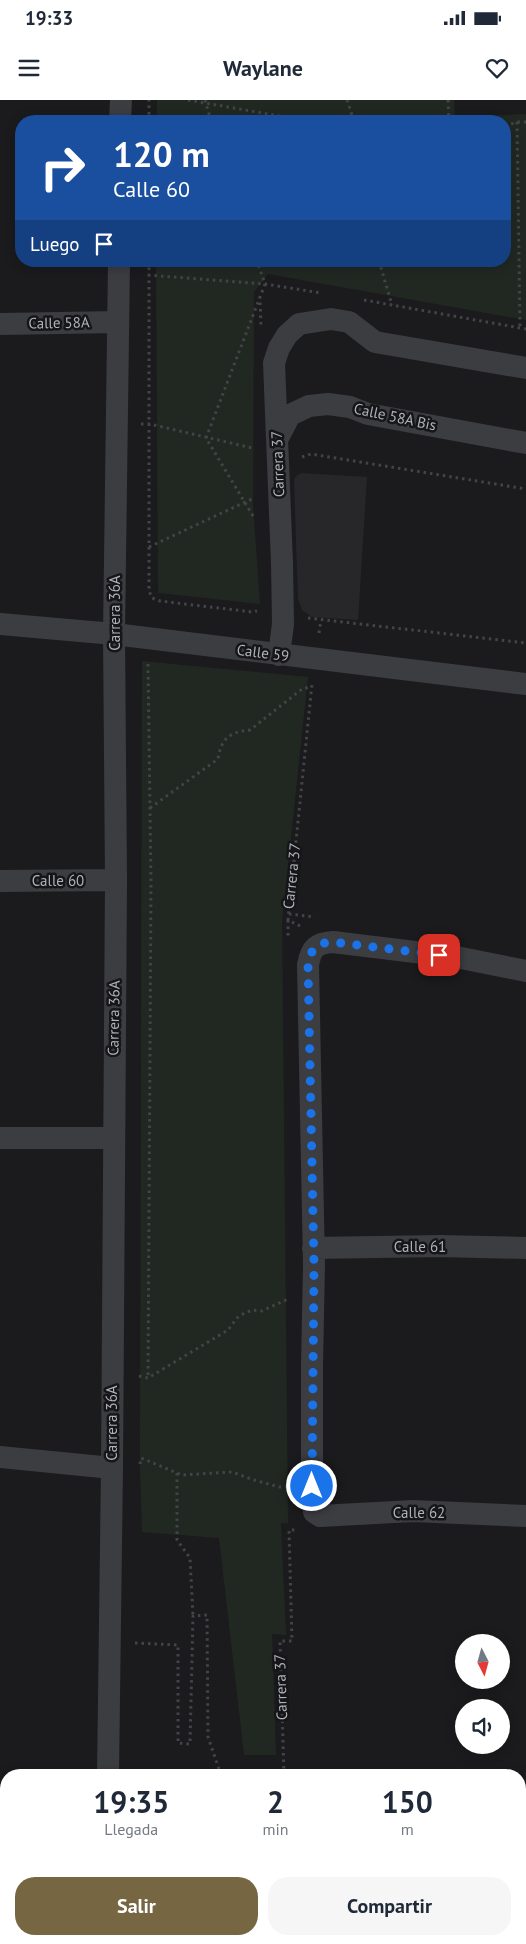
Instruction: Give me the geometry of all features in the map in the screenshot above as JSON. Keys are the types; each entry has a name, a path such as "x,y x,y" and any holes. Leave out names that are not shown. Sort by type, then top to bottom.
{"street":[{"path":"120,115 121,100"},
{"name":"Carrera 36A","path":"108,1769 116,880 114,634 119,267"},
{"name":"Carrera 37","path":"279,655 283,615 274,363 279,348 287,336 299,324 331,319 349,322 375,342 526,368"},
{"name":"Calle 58A","path":"0,324 118,322"},
{"name":"Calle 58A Bis","path":"278,438 290,415 309,406 328,404 350,407 368,414 526,443"},
{"name":"Calle 59","path":"0,624 114,634 526,684"},
{"name":"Calle 60","path":"0,881 116,880"},
{"path":"312,1486 313,1248 308,965 310,954 314,946 333,942 456,957 526,971"},
{"path":"0,1138 113,1138"},
{"name":"Calle 61","path":"313,1248 440,1246 526,1248"},
{"path":"0,1457 112,1468"},
{"name":"Calle 62","path":"312,1486 314,1512 320,1516 413,1512 526,1516"}],"path":[{"path":"149,100 149,115"},
{"path":"188,100 272,115"},
{"path":"204,100 210,115"},
{"path":"347,100 352,115"},
{"path":"448,100 449,115"},
{"path":"517,122 520,328"},
{"path":"511,124 526,122"},
{"path":"149,267 149,591 152,598 160,601 252,612 261,610"},
{"path":"206,438 265,284 259,267"},
{"path":"381,267 392,305"},
{"path":"260,296 261,335"},
{"path":"117,425 150,424 263,450 278,438"},
{"path":"206,438 254,518"},
{"path":"297,459 311,454 526,489"},
{"path":"149,547 254,498"},
{"path":"305,617 526,643"},
{"path":"148,660 151,884 148,1378"},
{"name":"Carrera 37","path":"314,677 310,687 288,920 305,928 314,946"},
{"path":"150,808 218,759 219,747 223,740 240,731 250,730 302,689 310,687"},
{"path":"134,1376 148,1378 228,1330 237,1318 243,1314 252,1310 262,1310 313,1290"},
{"path":"112,1468 140,1465 141,1458 182,1476 232,1472 279,1487 312,1486"},
{"path":"110,1643 178,1645 178,1743 190,1744 194,1616 190,1558 178,1540 177,1473"},
{"name":"Carrera 37","path":"284,1769 280,1641 292,1641 289,1530 300,1530"},
{"path":"194,1616 207,1615 208,1737 219,1769"}],"shaded area":[{"path":"157,100 454,100 455,115 157,115"},
{"path":"526,114 526,320 268,274 254,292 253,506 260,604 158,593 156,267 511,267 511,115 502,115"},
{"path":"302,473 367,477 358,620 312,617 302,610 298,599 294,480 297,475"},
{"path":"142,661 308,677 282,922 288,1523 281,1523 286,1635 272,1634 276,1755 244,1755 219,1538 142,1532 140,1465"}],"route":[{"path":"312,1486 314,1265 308,965 310,954 314,946 333,942 439,955"}]}
